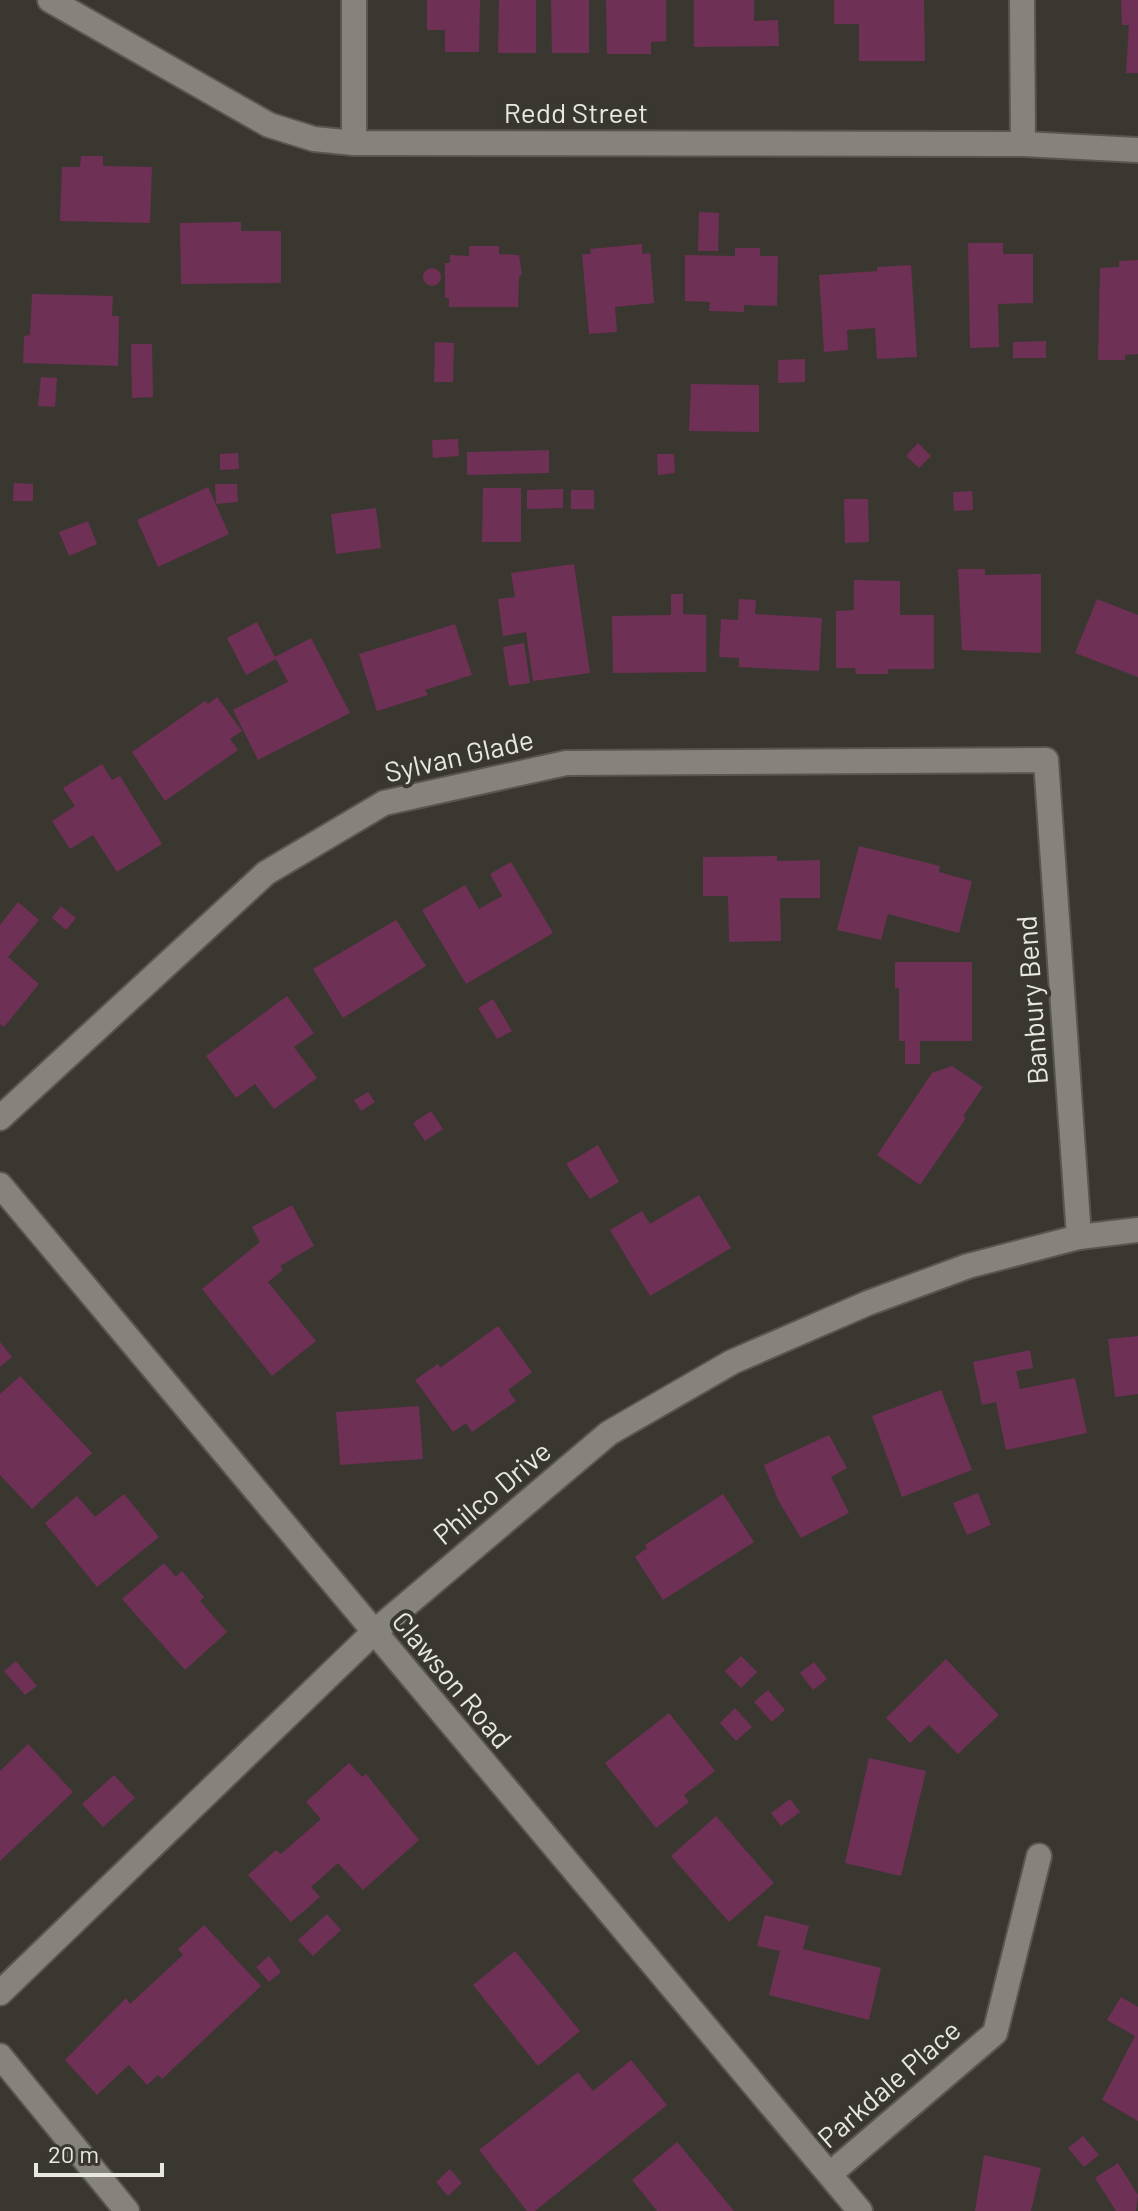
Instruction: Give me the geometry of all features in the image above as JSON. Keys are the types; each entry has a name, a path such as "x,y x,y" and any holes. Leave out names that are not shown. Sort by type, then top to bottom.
{"street":[{"name":"Redd Street","path":"50,0 269,125 314,139 354,143 1023,144 1138,150"},
{"path":"354,0 354,143"},
{"path":"1022,0 1023,144"},
{"name":"Sylvan Glade","path":"0,1118 266,873 384,803 566,763 1046,760"},
{"name":"Banbury Bend","path":"1046,760 1079,1237"},
{"name":"Clawson Road","path":"0,1185 860,2211"},
{"name":"Philco Drive","path":"0,1993 373,1633 609,1433 732,1362 868,1303 968,1266 1079,1237 1138,1230"},
{"name":"Parkdale Place","path":"830,2174 995,2033 1039,1856"},
{"path":"0,2056 127,2211"}],"building":[{"path":"427,0 480,0 479,52 445,52 445,30 427,30"},
{"path":"499,0 536,0 536,53 498,53"},
{"path":"551,0 589,0 589,53 552,53"},
{"path":"606,0 666,0 666,41 651,42 651,54 607,54"},
{"path":"694,0 754,0 754,21 778,20 779,46 694,47"},
{"path":"834,0 924,0 925,61 859,61 859,24 834,24"},
{"path":"1121,0 1138,0 1138,73 1126,73 1129,25 1122,25"},
{"path":"81,156 103,156 103,166 152,167 150,223 60,221 62,167 80,167"},
{"path":"699,212 719,213 718,251 698,251"},
{"path":"241,222 241,231 281,231 281,283 181,284 180,223"},
{"path":"968,243 1003,243 1003,254 1033,254 1033,303 998,304 999,347 970,348"},
{"path":"642,244 642,254 650,253 654,303 615,307 617,332 589,334 582,254 591,254 590,249"},
{"path":"469,246 499,246 499,254 519,255 522,274 519,277 518,307 449,307 449,298 445,298 445,263 450,263 450,255 469,256"},
{"path":"735,248 760,248 760,256 778,256 777,306 744,305 744,312 709,311 710,302 685,301 685,255 735,256"},
{"path":"1138,260 1138,354 1125,355 1125,360 1098,360 1100,268 1119,267 1119,261"},
{"path":"911,265 917,357 877,359 875,328 847,330 848,350 824,352 819,275"},
{"path":"428,268 436,268 441,277 439,284 428,286 423,281 423,273"},
{"path":"32,294 113,296 112,316 119,316 118,366 23,363 24,336 30,335"},
{"path":"1046,341 1046,358 1013,358 1013,342"},
{"path":"435,342 454,343 453,382 434,382"},
{"path":"131,344 152,344 153,397 132,398"},
{"path":"805,359 805,382 778,383 778,360"},
{"path":"41,377 57,378 55,407 38,406"},
{"path":"691,384 759,385 759,432 689,431"},
{"path":"458,439 459,456 433,458 432,440"},
{"path":"918,443 931,456 919,468 906,456"},
{"path":"549,450 549,473 467,475 467,452"},
{"path":"238,453 239,469 220,470 220,454"},
{"path":"657,454 674,454 675,473 658,475"},
{"path":"14,483 33,484 33,501 13,501"},
{"path":"215,484 237,484 238,502 216,504"},
{"path":"208,487 229,534 158,567 137,520"},
{"path":"483,488 521,488 521,542 482,542"},
{"path":"563,489 563,508 527,509 527,490"},
{"path":"571,490 594,490 594,509 571,509"},
{"path":"972,491 973,510 954,511 953,492"},
{"path":"844,499 868,499 869,542 845,543"},
{"path":"376,508 381,548 336,554 331,514"},
{"path":"88,521 97,544 69,556 59,532"},
{"path":"574,564 590,673 533,681 526,632 503,636 498,599 515,597 511,573"},
{"path":"958,569 985,569 985,575 1041,574 1041,653 962,650"},
{"path":"854,580 900,581 900,615 934,615 934,669 888,669 888,674 856,674 855,668 836,668 836,611 854,610"},
{"path":"671,594 683,594 683,614 706,615 706,672 613,673 612,616 671,615"},
{"path":"739,599 756,600 755,614 822,618 819,671 739,667 739,658 719,657 721,619 738,620"},
{"path":"1097,599 1138,615 1138,677 1075,653"},
{"path":"257,622 275,657 311,638 350,713 258,760 233,710 288,682 276,659 246,675 227,638"},
{"path":"455,624 472,675 425,690 428,695 377,711 359,654"},
{"path":"524,643 530,683 509,686 503,647"},
{"path":"217,697 242,731 230,739 238,750 165,801 132,752 205,701 208,704"},
{"path":"102,764 112,780 120,776 162,844 117,872 93,835 70,849 52,821 75,806 63,788"},
{"path":"859,846 940,866 939,872 972,881 959,933 888,914 881,940 837,930"},
{"path":"777,856 777,861 820,860 820,898 780,898 781,941 729,942 728,896 703,896 703,857"},
{"path":"511,862 553,933 466,984 422,910 465,885 479,909 502,896 490,874"},
{"path":"18,902 39,920 8,957 39,984 4,1027 0,1024 0,925"},
{"path":"61,906 76,918 66,930 52,918"},
{"path":"396,920 426,966 343,1018 313,969"},
{"path":"895,962 972,962 972,1041 920,1041 920,1064 905,1064 905,1041 899,1041 899,988 895,988"},
{"path":"287,996 314,1033 294,1047 317,1078 274,1109 255,1084 236,1098 206,1056"},
{"path":"493,999 512,1031 497,1039 478,1008"},
{"path":"952,1066 983,1087 963,1116 966,1118 920,1185 877,1155 932,1073"},
{"path":"368,1092 375,1102 361,1111 354,1100"},
{"path":"431,1111 443,1129 425,1141 413,1123"},
{"path":"598,1145 619,1182 590,1199 566,1164"},
{"path":"699,1195 731,1248 650,1296 610,1230 642,1211 650,1224"},
{"path":"292,1205 314,1246 280,1266 283,1270 268,1282 316,1341 272,1376 202,1289 260,1242 252,1227"},
{"path":"498,1326 532,1372 508,1390 516,1401 472,1432 466,1423 453,1432 415,1380 438,1364 440,1368"},
{"path":"1138,1336 1138,1394 1115,1397 1108,1339"},
{"path":"0,1342 12,1357 0,1367"},
{"path":"1030,1350 1033,1368 1016,1371 1020,1389 1075,1378 1087,1433 1006,1450 996,1402 982,1405 973,1362"},
{"path":"20,1376 92,1453 32,1509 0,1475 0,1394"},
{"path":"941,1390 972,1470 902,1497 872,1416"},
{"path":"419,1406 423,1459 340,1465 336,1412"},
{"path":"829,1435 847,1468 831,1477 849,1513 801,1538 778,1500 764,1465"},
{"path":"978,1493 991,1525 967,1535 953,1503"},
{"path":"124,1494 159,1537 97,1587 45,1523 77,1496 95,1517"},
{"path":"723,1494 754,1542 663,1600 635,1557 647,1548 645,1545"},
{"path":"164,1563 176,1577 182,1571 204,1597 200,1601 227,1632 185,1670 122,1599"},
{"path":"741,1656 757,1672 741,1688 725,1671"},
{"path":"946,1659 999,1715 958,1754 929,1725 910,1743 886,1718"},
{"path":"16,1661 37,1686 25,1695 4,1671"},
{"path":"814,1662 827,1679 813,1690 800,1673"},
{"path":"768,1690 785,1710 772,1722 754,1702"},
{"path":"735,1708 752,1727 736,1741 720,1723"},
{"path":"669,1713 715,1771 684,1795 689,1802 656,1828 605,1763"},
{"path":"28,1744 73,1792 0,1861 0,1771"},
{"path":"869,1758 926,1771 901,1876 845,1863"},
{"path":"349,1763 362,1777 366,1774 419,1840 363,1890 338,1863 311,1887 320,1897 291,1922 248,1875 276,1850 281,1854 321,1819 306,1802"},
{"path":"114,1775 135,1798 103,1827 82,1804"},
{"path":"790,1799 800,1812 781,1826 771,1813"},
{"path":"716,1816 774,1883 729,1922 671,1856"},
{"path":"327,1914 341,1930 313,1956 298,1940"},
{"path":"765,1915 809,1926 803,1949 881,1968 869,2020 769,1995 780,1951 757,1946"},
{"path":"204,1925 261,1986 162,2079 158,2075 147,2085 129,2065 97,2095 65,2060 126,1998 130,2004 183,1955 178,1949"},
{"path":"515,1951 580,2031 538,2066 473,1985"},
{"path":"269,1956 281,1972 269,1982 256,1967"},
{"path":"1121,1997 1138,2007 1138,2121 1102,2100 1135,2036 1107,2020"},
{"path":"631,2060 667,2105 535,2211 527,2211 479,2150 578,2072 593,2091"},
{"path":"1083,2136 1099,2155 1084,2167 1068,2148"},
{"path":"677,2142 734,2211 657,2211 632,2180"},
{"path":"984,2155 1041,2168 1031,2211 975,2211"},
{"path":"1118,2163 1138,2195 1136,2211 1116,2211 1095,2178"},
{"path":"450,2169 462,2183 448,2196 436,2182"}]}
